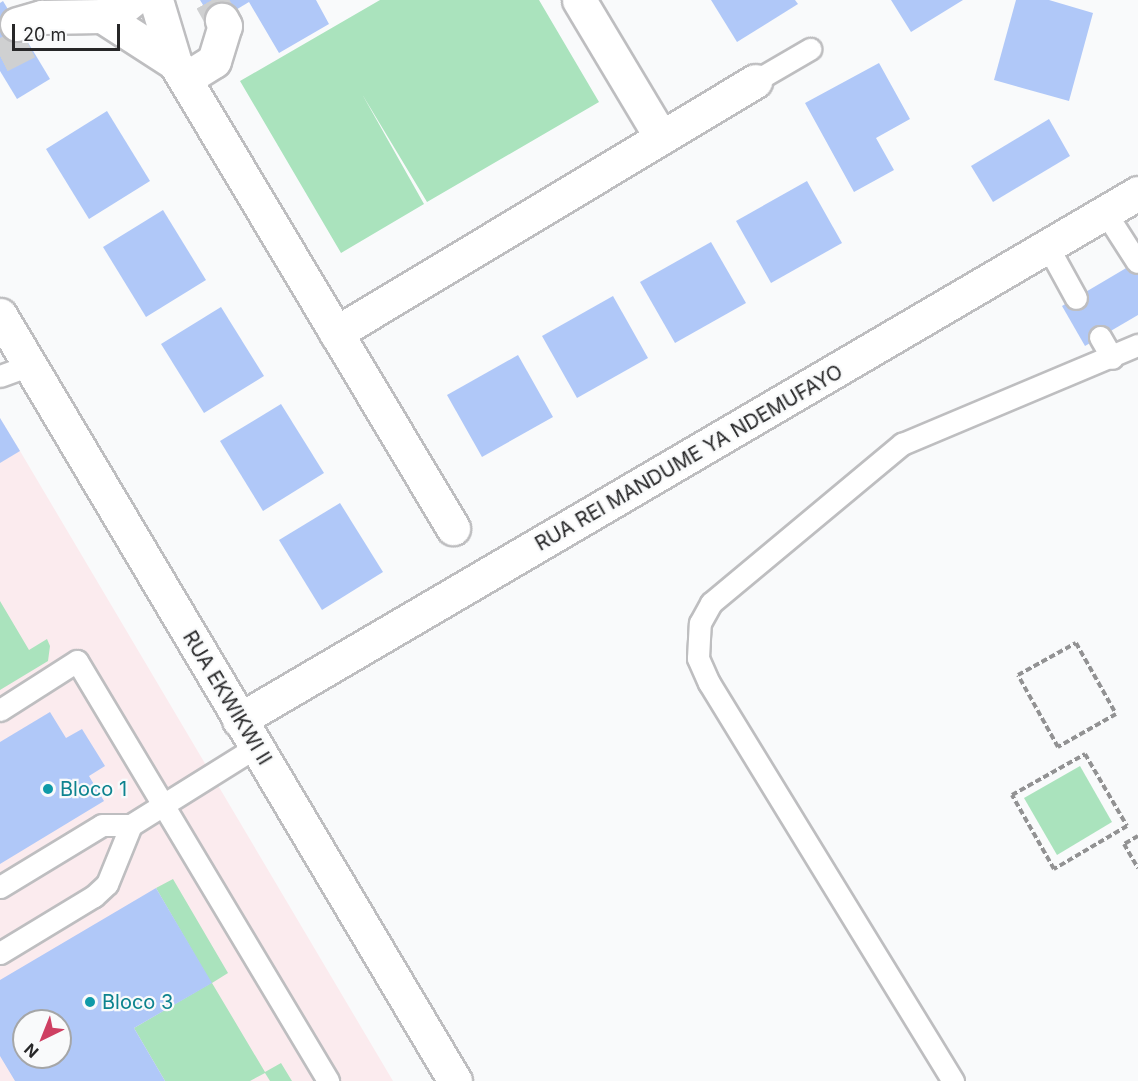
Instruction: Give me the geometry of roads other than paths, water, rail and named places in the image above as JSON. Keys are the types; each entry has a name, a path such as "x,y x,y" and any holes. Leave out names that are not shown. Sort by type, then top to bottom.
{"street":[{"path":"50,0 92,16 180,71 214,61 225,26 222,20"},
{"path":"23,33 42,16 92,16 121,9 132,0"},
{"path":"156,0 180,71 453,528"},
{"path":"579,0 661,137"},
{"path":"336,333 755,81"},
{"name":"RUA REI MANDUME YA NDEMUFAYO","path":"248,734 1138,193"},
{"name":"RUA EKWIKWI II","path":"0,315 15,370 248,734 455,1081"}],"lane":[{"path":"755,81 810,49"},
{"path":"1105,212 1137,262"},
{"path":"1048,247 1076,298"},
{"path":"1100,337 1112,358"},
{"path":"953,1081 709,683 698,658 700,623 711,603 902,444 1112,358 1138,345"},
{"path":"0,710 77,661 328,1081"},
{"path":"0,887 102,825 131,825 164,804 248,734"},
{"path":"0,953 94,896 107,884 131,825"}],"tunnel":[{"path":"211,0 222,20"},
{"path":"0,56 28,42"}],"place":[{"name":"Bloco 1","path":"48,789"},
{"name":"Bloco 3","path":"90,1002"}]}
